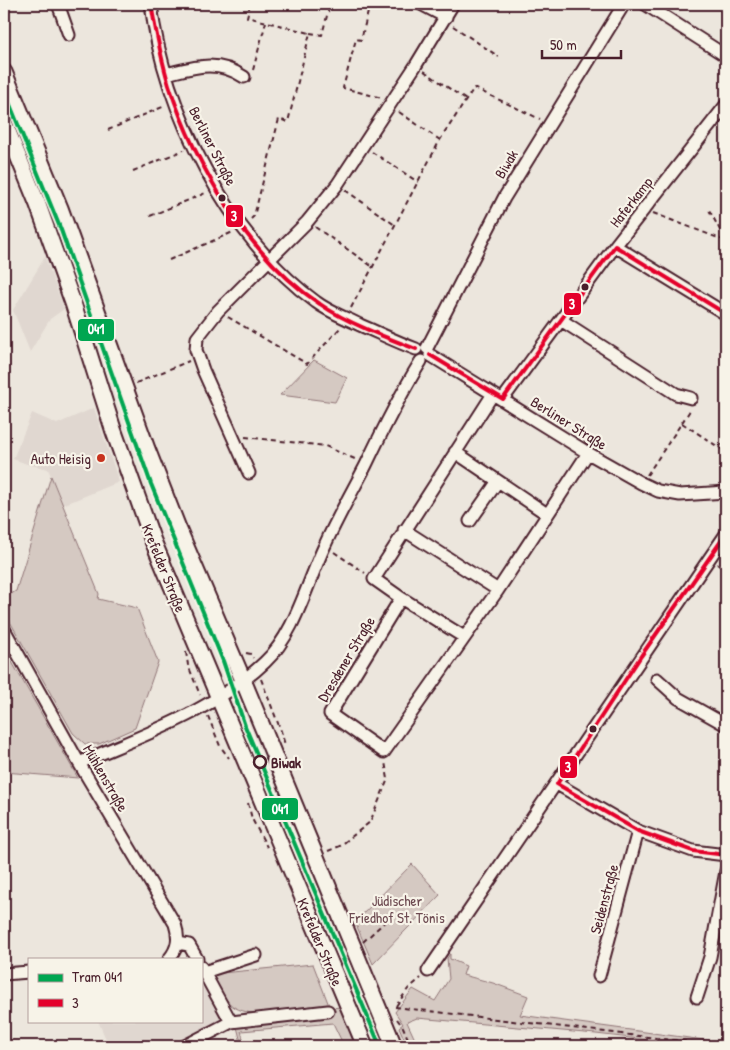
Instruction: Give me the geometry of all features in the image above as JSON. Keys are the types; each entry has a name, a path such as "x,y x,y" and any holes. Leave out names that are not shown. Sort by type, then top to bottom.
{"main road":[{"name":"Krefelder Straße","path":"4,72 60,208 151,458 394,1046"},
{"name":"Krefelder Straße","path":"4,122 38,205 73,303 142,513 318,939 365,1046"}],"street":[{"path":"58,4 69,35"},
{"name":"Berliner Straße","path":"151,4 155,28 174,102 193,146 216,188 268,260 317,303 423,353 588,453 658,491 680,495 726,492"},
{"path":"421,4 446,17"},
{"path":"249,472 198,357 196,350 197,338 218,311 307,222 337,184 388,105 416,66 453,4"},
{"name":"Biwak","path":"80,763 204,707 243,680 271,656 288,631 325,545 401,393 504,198 549,122 624,4"},
{"path":"645,4 726,56"},
{"path":"166,74 202,65 232,69 244,77"},
{"name":"Haferkamp","path":"498,397 562,320 615,246 726,105"},
{"path":"615,246 726,314"},
{"path":"562,320 676,394 691,398"},
{"path":"464,637 374,579 455,452 498,397"},
{"path":"455,452 548,514"},
{"path":"384,752 498,590 588,453"},
{"path":"470,521 498,481"},
{"path":"404,530 498,590"},
{"path":"428,971 726,534"},
{"name":"Dresdener Straße","path":"384,752 330,714 401,598"},
{"name":"Mühlenstraße","path":"4,629 175,924 178,942"},
{"path":"657,679 678,698 726,725"},
{"path":"557,784 638,831 693,851 726,855"},
{"name":"Seidenstraße","path":"599,976 638,831"},
{"path":"697,997 710,957 726,871"},
{"path":"170,958 178,942 189,945 196,958"},
{"path":"231,1022 203,969 256,955"},
{"path":"4,974 28,972"},
{"path":"186,1046 231,1022 328,1011"}],"path":[{"path":"250,4 247,17 322,35 330,4"},
{"path":"370,4 361,40 356,39 343,88 381,98 388,105 440,140"},
{"path":"446,17 453,26 499,57"},
{"path":"244,77 252,74 266,22"},
{"name":"Berliner Straße","path":"244,228 254,216 279,119 288,122 310,33"},
{"path":"416,66 466,100"},
{"path":"218,311 307,364 336,333 346,318 440,140 474,88 549,122"},
{"path":"108,130 174,102"},
{"path":"362,145 418,182"},
{"path":"133,171 193,146"},
{"path":"337,184 396,226"},
{"path":"150,216 216,188"},
{"path":"644,209 726,241 708,208"},
{"path":"307,222 373,267"},
{"path":"169,260 244,228"},
{"path":"132,385 198,357"},
{"path":"641,483 689,412 691,398"},
{"path":"682,423 726,452"},
{"path":"232,436 279,439 325,446 366,464"},
{"path":"719,448 726,437"},
{"path":"325,545 374,579"},
{"path":"323,854 340,846 370,822 388,780 384,752"},
{"path":"361,944 389,918"},
{"path":"391,1012 408,989 428,971"},
{"path":"395,1007 723,1046"}],"shaded area":[{"path":"45,257 64,309 50,319 30,352 13,310"},
{"path":"94,408 119,482 63,505 48,469 13,459 32,413 57,424"},
{"path":"202,985 222,1018 172,1046 109,1046 98,1022 202,1022"}],"green space":[{"path":"314,360 347,378 335,402 280,395"},
{"path":"51,476 99,594 98,599 137,608 158,662 135,728 99,744 85,744 73,733 4,611 4,598 16,591"},
{"path":"4,648 78,778 4,772"},
{"name":"Jüdischer Friedhof St. Tönis","path":"412,864 440,895 373,964 355,922"},
{"path":"450,954 450,959 466,966 463,975 493,983 528,996 520,1015 726,1043 726,1046 701,1046 596,1034 417,1018 407,1022 418,1046 407,1046 399,1027 403,1024 395,1012 413,989 435,1001 449,979 447,958"},
{"path":"313,964 330,1008 342,1007 357,1046 344,1046 333,1023 241,1031 245,1046 242,1046 237,1027 257,1014 246,1012 228,1002 212,974"}],"tram line":[{"name":"041","path":"4,90 61,230 151,484 223,661 245,726 380,1046"}],"transit line":[{"name":"3","path":"151,4 169,85 180,115 209,177 248,235 270,261 294,284 330,311 379,335 416,349"},
{"name":"3","path":"430,355 503,399 615,246 726,314"},
{"name":"3","path":"726,534 641,656 557,784 638,831 693,851 726,855"}],"place":[{"name":"Auto Heisig","path":"101,458"},
{"name":"Biwak","path":"260,762"}]}
